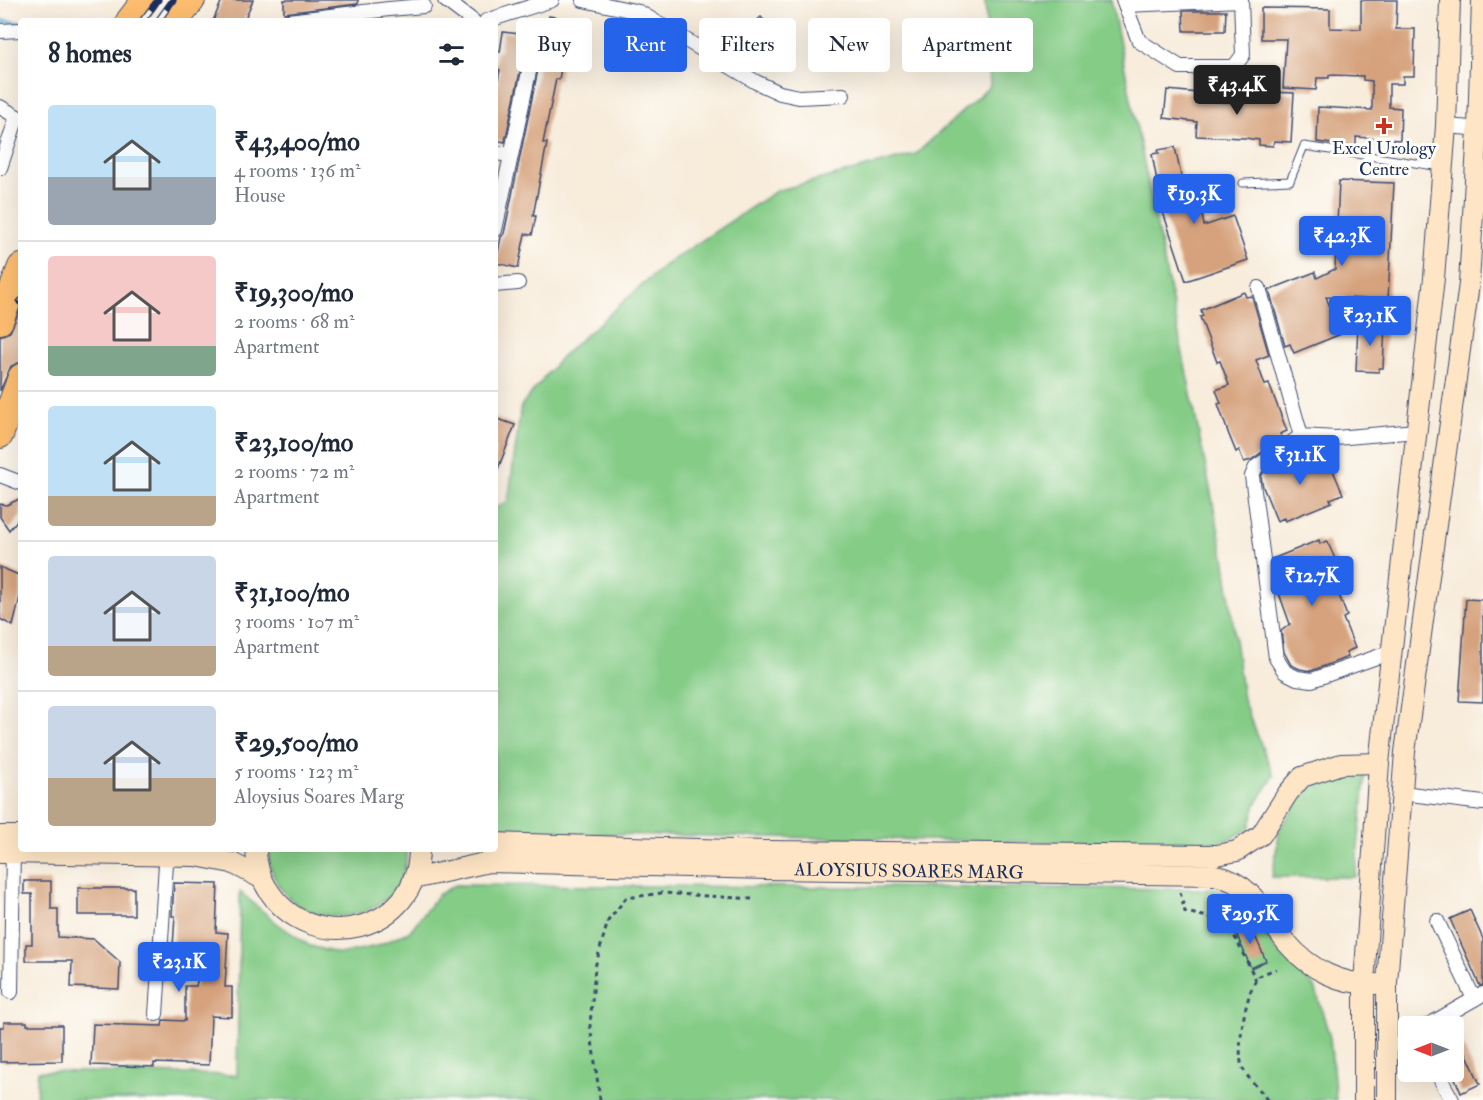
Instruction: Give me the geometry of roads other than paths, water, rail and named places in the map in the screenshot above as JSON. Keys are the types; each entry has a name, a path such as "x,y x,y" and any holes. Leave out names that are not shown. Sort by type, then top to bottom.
{"highway":[{"path":"131,18 145,0"},
{"path":"178,18 192,0"},
{"path":"0,321 14,279"},
{"path":"0,435 18,385"}],"main road":[{"path":"1364,1100 1364,984 1378,771 1434,278 1446,126 1450,0"},
{"path":"1387,1100 1387,983 1402,787 1456,381 1475,277 1481,134 1482,0"},
{"path":"1423,376 1456,381"},
{"name":"ALOYSIUS SOARES MARG","path":"413,879 489,862 821,860 1179,864 1237,851 1261,835 1288,793 1302,777 1341,764 1378,771 1402,787"},
{"name":"ALOYSIUS SOARES MARG","path":"498,843 767,860"},
{"path":"167,852 196,856 233,856 261,878 276,902 297,920 323,929 351,929 377,920 399,903 413,879 419,852"},
{"path":"257,852 261,878"},
{"name":"ALOYSIUS SOARES MARG","path":"1179,864 1227,878 1254,895 1286,942 1307,964 1335,978 1364,984 1387,983"}],"street":[{"path":"445,0 469,18"},
{"path":"495,18 552,0"},
{"path":"583,0 639,12 780,93 799,98 843,95"},
{"path":"1241,0 1243,55 1234,66 1180,66 1139,41 1124,3 1214,1 1241,0"},
{"path":"313,18 424,3 422,18"},
{"path":"0,31 18,30"},
{"path":"498,216 529,72"},
{"path":"0,107 18,117"},
{"path":"0,168 18,121"},
{"path":"1446,126 1481,134"},
{"path":"498,153 511,155"},
{"path":"498,285 518,283"},
{"path":"1259,288 1301,436"},
{"path":"1391,652 1312,680 1297,678 1285,672 1276,658 1252,476 1256,467 1301,436 1336,438 1416,431"},
{"path":"0,475 18,482"},
{"path":"1402,787 1483,803"},
{"path":"9,843 11,993"},
{"path":"156,1014 167,852"},
{"path":"1437,921 1478,997 1445,1016"},
{"path":"1443,1082 1452,1100"}],"lane":[{"path":"1243,183 1290,181 1304,146 1443,168"}],"waterway":[{"path":"0,21 18,23"}],"railway":[{"path":"144,18 158,0"},
{"path":"160,18 173,0"}],"place":[{"name":"Excel Urology Centre","path":"1384,126"}]}
